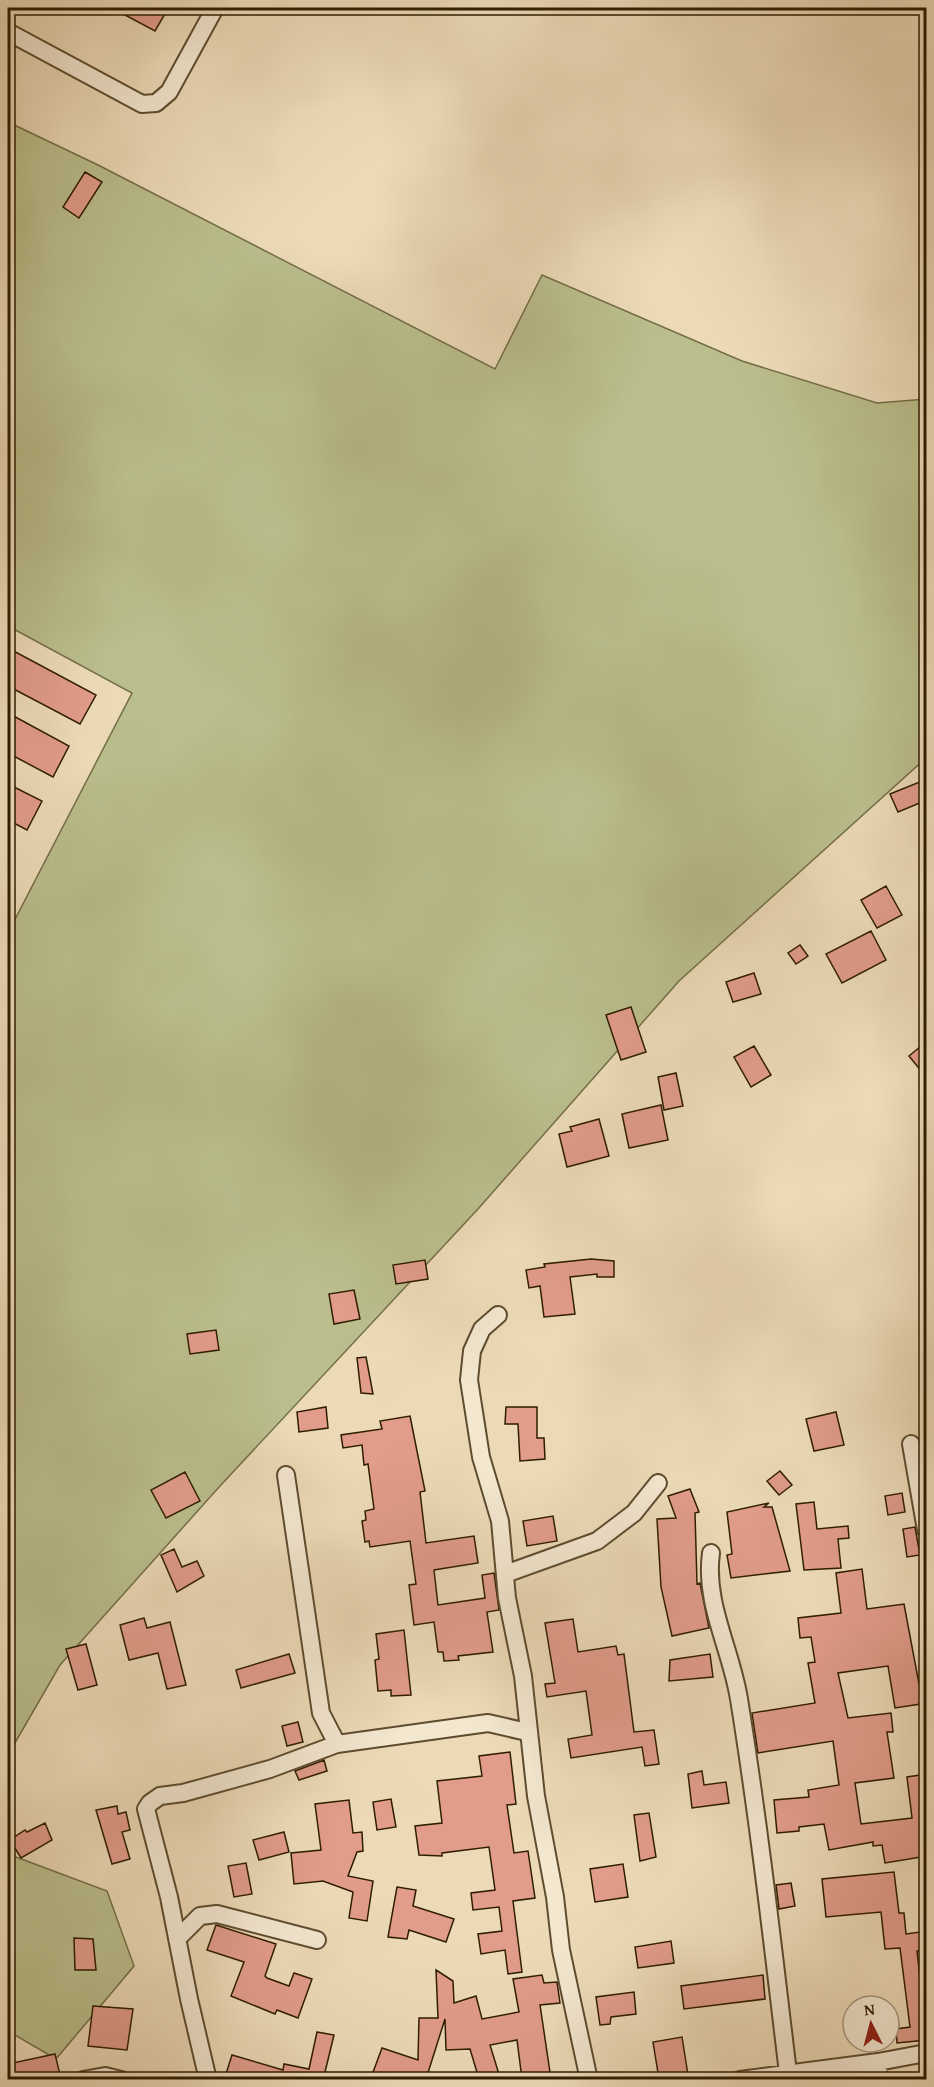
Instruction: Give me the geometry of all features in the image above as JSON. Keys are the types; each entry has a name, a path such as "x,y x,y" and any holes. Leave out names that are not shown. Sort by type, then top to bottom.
{"street":[{"path":"8,32 142,104 156,103 169,92 214,8"},
{"path":"498,1315 482,1329 472,1352 469,1380 481,1457 500,1521 514,1644 523,1676 527,1731 536,1797 555,1897 561,1950 589,2079"},
{"path":"912,1444 927,1530"},
{"path":"286,1475 321,1713 337,1743"},
{"path":"505,1574 597,1540 634,1513 658,1483"},
{"path":"711,1553 709,1572 711,1592 738,1695 756,1810 788,2073"},
{"path":"208,2079 169,1897 146,1816 150,1803 160,1796 183,1793 270,1769 337,1743 488,1723 527,1731"},
{"path":"177,1939 200,1916 217,1914 317,1940"},
{"path":"740,2079 878,2062 927,2053"},
{"path":"878,2062 879,2079"},
{"path":"83,2079 105,2076 121,2079"}],"green space":[{"path":"8,122 98,165 495,369 542,275 742,361 877,403 926,399 926,758 679,981 478,1209 220,1486 60,1665 8,1755 8,933 132,693 8,626"},
{"path":"8,1854 107,1891 134,1966 56,2059 8,2031"}],"building":[{"path":"112,8 158,8 166,12 155,31"},
{"path":"85,172 102,182 79,218 63,207"},
{"path":"8,648 96,695 80,724 8,686"},
{"path":"8,713 69,746 53,777 8,753"},
{"path":"927,779 927,800 898,812 890,794"},
{"path":"8,784 42,801 27,830 8,820"},
{"path":"886,886 902,915 877,928 861,900"},
{"path":"871,931 886,960 842,983 826,954"},
{"path":"800,945 808,956 796,964 788,953"},
{"path":"754,973 761,994 733,1002 726,982"},
{"path":"631,1007 646,1052 621,1060 606,1015"},
{"path":"927,1041 927,1078 909,1056"},
{"path":"754,1046 771,1075 751,1087 734,1057"},
{"path":"676,1073 683,1106 664,1110 658,1077"},
{"path":"661,1105 668,1140 629,1148 622,1114"},
{"path":"599,1119 609,1156 567,1167 559,1134 572,1131 570,1127"},
{"path":"591,1259 614,1261 614,1277 597,1277 597,1274 570,1277 575,1314 544,1317 540,1286 529,1288 526,1270 545,1267 544,1264"},
{"path":"425,1260 428,1279 396,1284 393,1265"},
{"path":"354,1290 360,1319 334,1324 329,1294"},
{"path":"216,1330 219,1350 190,1354 187,1334"},
{"path":"366,1357 373,1394 361,1393 357,1358"},
{"path":"326,1407 328,1428 299,1432 297,1412"},
{"path":"506,1407 537,1407 537,1438 544,1438 545,1459 520,1461 518,1424 505,1424"},
{"path":"836,1412 844,1445 814,1451 806,1419"},
{"path":"410,1416 425,1491 420,1492 426,1543 474,1536 478,1563 434,1570 438,1605 485,1598 482,1575 494,1573 499,1610 487,1612 493,1652 458,1656 459,1660 444,1661 443,1652 438,1652 434,1622 414,1625 409,1585 416,1584 410,1541 370,1547 369,1541 365,1542 362,1521 366,1520 365,1511 374,1509 368,1464 364,1465 362,1445 343,1448 341,1435 382,1429 380,1421"},
{"path":"780,1471 792,1485 779,1495 767,1481"},
{"path":"185,1472 200,1501 166,1518 151,1490"},
{"path":"690,1489 699,1512 695,1513 697,1584 700,1583 709,1628 672,1636 661,1587 657,1519 676,1518 668,1496"},
{"path":"902,1493 905,1512 888,1515 885,1496"},
{"path":"814,1502 817,1529 848,1526 849,1538 838,1539 841,1568 804,1570 796,1504"},
{"path":"769,1503 764,1507 772,1507 790,1571 731,1578 727,1555 732,1554 727,1512"},
{"path":"553,1516 557,1541 527,1546 523,1521"},
{"path":"915,1527 920,1555 907,1557 903,1529"},
{"path":"174,1549 182,1567 197,1561 204,1576 177,1592 161,1555"},
{"path":"862,1569 867,1609 904,1604 919,1684 927,1683 927,1703 895,1708 888,1666 838,1673 848,1718 891,1713 893,1732 887,1732 894,1778 855,1783 861,1824 912,1818 907,1777 927,1774 927,1856 885,1863 882,1845 873,1846 873,1842 829,1850 824,1824 799,1827 799,1831 777,1833 774,1800 809,1797 808,1790 839,1785 833,1741 758,1753 752,1713 815,1703 808,1663 815,1662 811,1637 800,1638 798,1618 841,1613 836,1573"},
{"path":"144,1618 147,1628 170,1622 186,1685 167,1689 158,1653 129,1660 120,1625"},
{"path":"573,1619 578,1652 616,1646 618,1655 624,1654 634,1732 654,1730 659,1764 645,1766 642,1747 571,1758 568,1739 592,1735 586,1691 547,1697 545,1684 555,1683 545,1623"},
{"path":"404,1630 411,1695 391,1696 391,1690 378,1691 375,1660 379,1659 376,1634"},
{"path":"86,1644 97,1685 78,1690 66,1649"},
{"path":"289,1654 295,1673 241,1688 236,1670"},
{"path":"710,1654 713,1677 669,1681 670,1660"},
{"path":"298,1722 303,1742 287,1746 282,1726"},
{"path":"510,1752 516,1804 507,1805 514,1853 528,1851 535,1898 513,1901 522,1972 508,1974 505,1950 481,1954 478,1934 502,1931 499,1907 473,1910 471,1893 495,1890 489,1847 442,1853 442,1856 419,1855 415,1826 442,1823 437,1781 482,1776 479,1756"},
{"path":"324,1760 327,1771 299,1780 295,1771"},
{"path":"702,1771 704,1785 726,1782 729,1803 692,1808 688,1774"},
{"path":"391,1799 396,1827 377,1830 373,1802"},
{"path":"349,1800 353,1833 362,1832 363,1851 357,1852 348,1876 373,1881 367,1921 349,1918 353,1892 323,1881 294,1884 291,1853 321,1850 315,1804"},
{"path":"117,1806 118,1814 126,1812 130,1830 122,1832 130,1859 112,1864 96,1810"},
{"path":"649,1813 656,1857 640,1861 634,1815"},
{"path":"45,1823 52,1840 21,1858 10,1840 25,1830 27,1832"},
{"path":"284,1832 289,1852 259,1860 253,1840"},
{"path":"246,1863 252,1894 234,1897 228,1866"},
{"path":"623,1864 628,1897 595,1902 590,1869"},
{"path":"894,1872 899,1913 904,1913 906,1934 927,1931 927,1950 917,1951 927,2040 901,2043 901,2028 910,2027 900,1948 885,1949 881,1912 826,1917 822,1879"},
{"path":"791,1883 795,1906 779,1909 776,1885"},
{"path":"397,1887 416,1890 413,1906 454,1919 446,1942 409,1930 407,1939 388,1937"},
{"path":"216,1925 276,1944 265,1976 267,1978 289,1986 294,1973 312,1979 298,2018 277,2010 275,2014 231,1996 244,1962 207,1950"},
{"path":"74,1938 93,1939 96,1970 75,1970"},
{"path":"671,1941 674,1963 638,1968 635,1947"},
{"path":"436,1970 453,1981 454,2003 476,1996 482,2019 519,2012 513,1979 542,1975 544,1983 557,1982 560,2003 540,2005 551,2079 522,2079 517,2040 490,2045 498,2071 496,2079 479,2079 470,2049 446,2050 445,2019 426,2079 386,2079 372,2075 382,2048 418,2060 419,2018 438,2018"},
{"path":"763,1975 765,1999 684,2009 681,1986"},
{"path":"634,1992 636,2014 611,2017 610,2024 600,2025 596,1997"},
{"path":"93,2006 133,2009 127,2050 88,2046"},
{"path":"317,2032 334,2035 325,2072 331,2073 330,2079 225,2077 232,2055 283,2070 284,2064 309,2069"},
{"path":"682,2037 688,2075 659,2079 653,2042"},
{"path":"55,2054 61,2079 8,2079 8,2064"}]}
